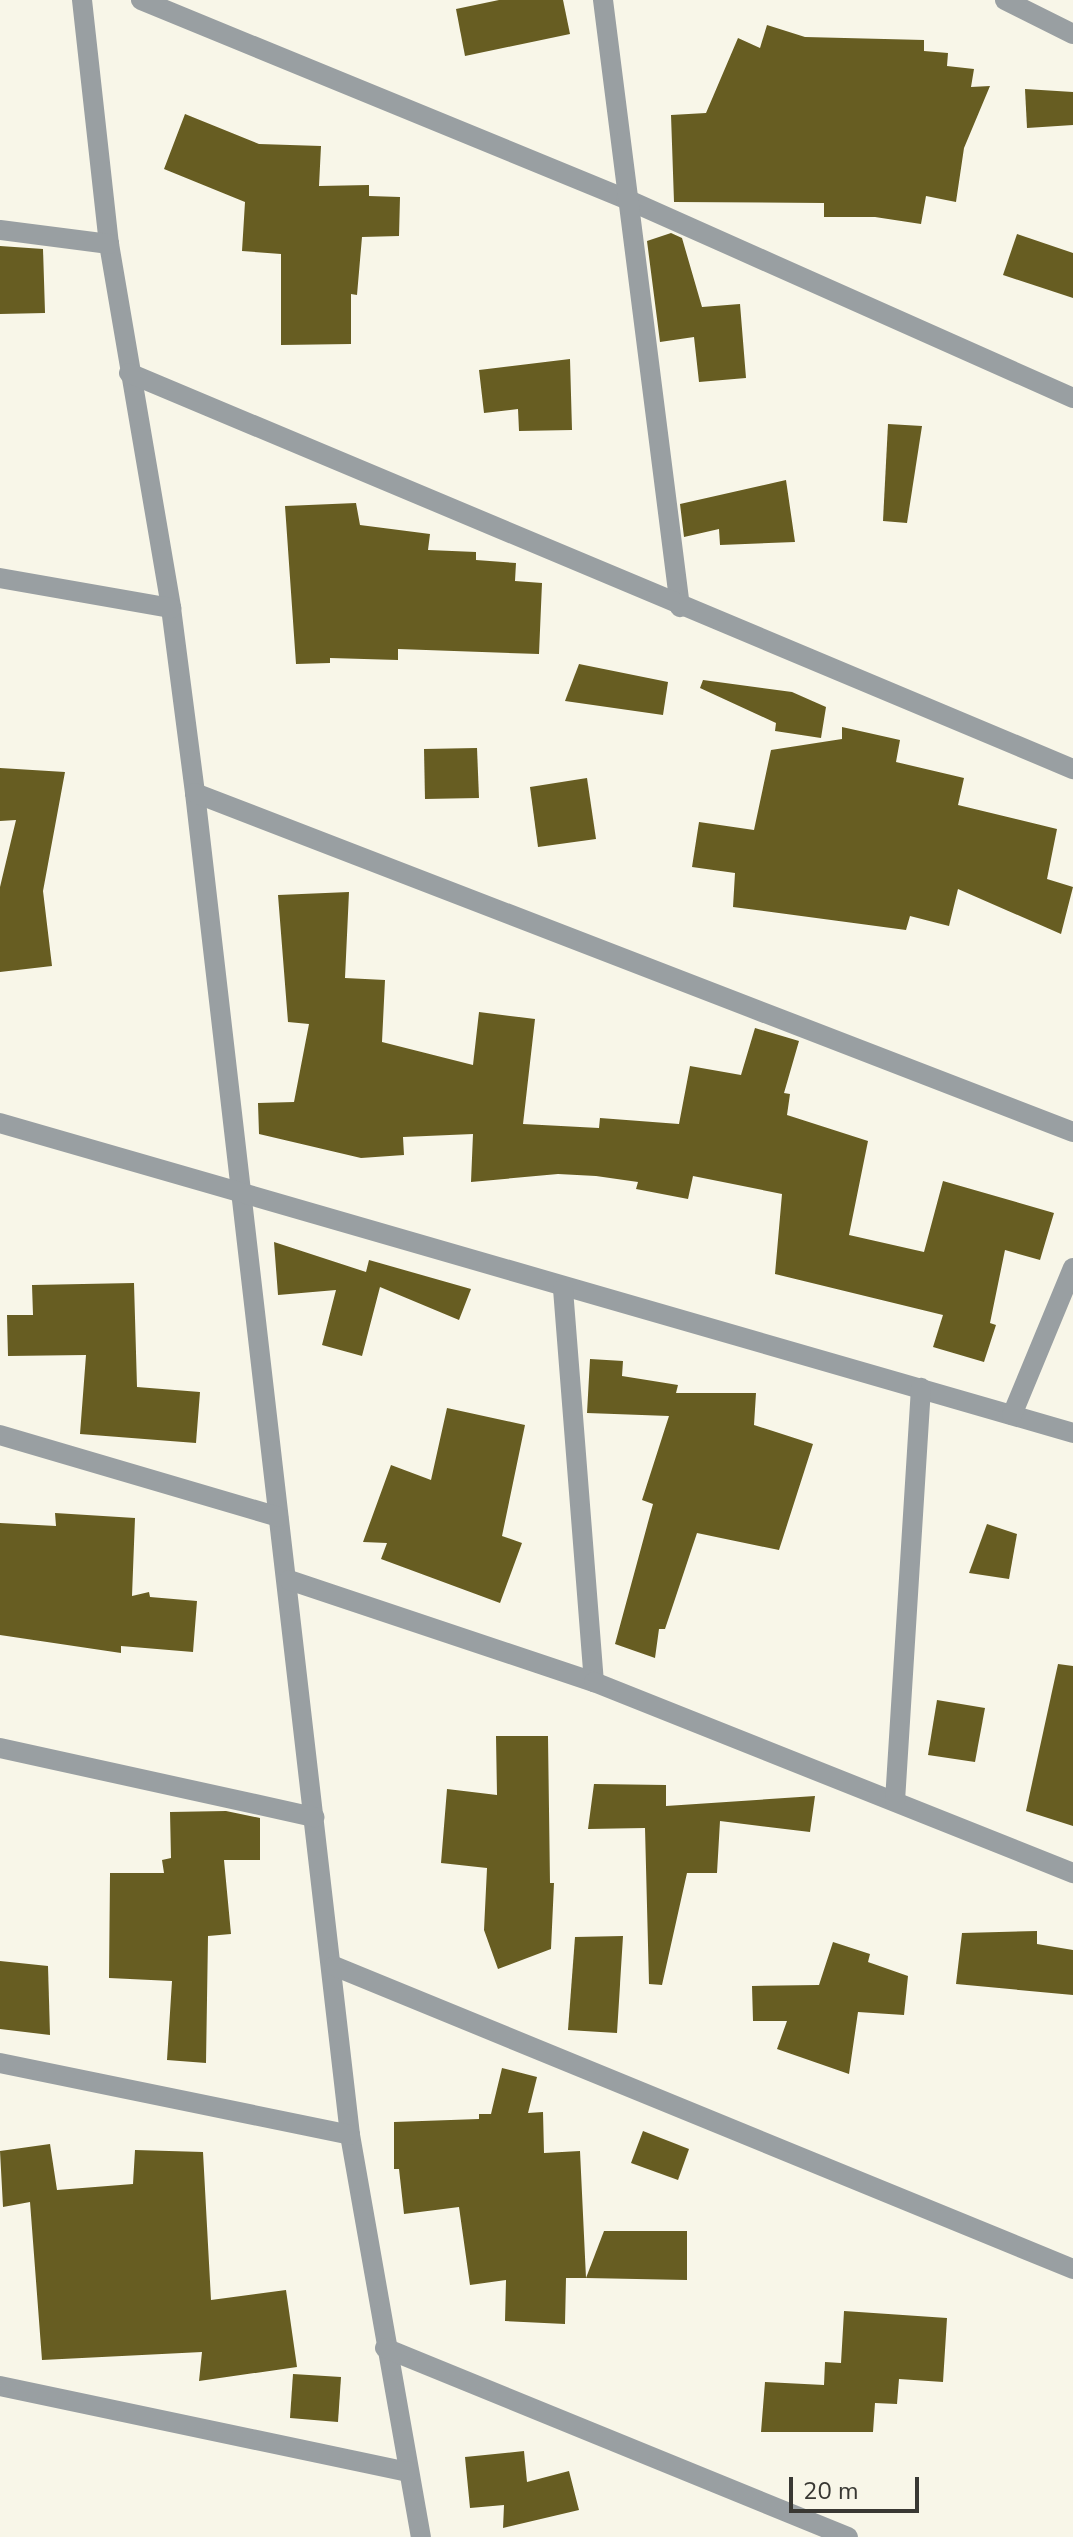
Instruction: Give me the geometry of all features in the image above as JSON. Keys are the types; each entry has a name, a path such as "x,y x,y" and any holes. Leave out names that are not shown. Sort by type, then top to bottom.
{"street":[{"path":"82,0 109,244 171,608 195,793 244,1197 278,1517 289,1580 334,1966 350,2135 385,2348 421,2537"},
{"path":"141,0 626,199 1073,398"},
{"path":"603,0 680,607"},
{"path":"1005,0 1073,34"},
{"path":"0,230 109,244"},
{"path":"129,373 680,607 1073,769"},
{"path":"0,578 171,608"},
{"path":"195,793 1073,1132"},
{"path":"0,1123 244,1197 1073,1433"},
{"path":"1012,1415 1073,1268"},
{"path":"563,1289 594,1682"},
{"path":"895,1801 921,1388"},
{"path":"0,1435 278,1517"},
{"path":"289,1580 594,1682 1073,1873"},
{"path":"0,1748 315,1817"},
{"path":"334,1966 1073,2269"},
{"path":"0,2063 350,2135"},
{"path":"385,2348 848,2537"},
{"path":"0,2386 408,2472"}],"building":[{"path":"499,0 563,0 570,34 465,56 456,9"},
{"path":"767,25 805,37 924,40 924,51 948,53 947,66 974,69 971,87 990,86 964,148 956,202 926,196 921,224 875,217 824,217 824,203 674,202 671,115 706,113 738,38 760,48"},
{"path":"1025,89 1073,92 1073,125 1027,128"},
{"path":"185,114 259,144 321,146 319,186 369,185 369,196 400,197 399,236 362,237 357,295 351,294 351,344 281,345 281,254 242,251 245,202 164,169"},
{"path":"671,233 682,238 702,307 740,304 746,378 699,382 694,337 660,342 647,241"},
{"path":"1017,234 1073,253 1073,298 1003,275"},
{"path":"0,246 43,249 45,313 0,314"},
{"path":"570,359 572,430 519,431 518,409 484,413 479,370"},
{"path":"888,424 922,426 907,523 883,521"},
{"path":"786,480 795,542 720,545 719,529 684,537 680,504"},
{"path":"356,503 360,525 430,534 428,550 476,552 476,560 516,563 515,581 542,583 539,654 398,649 398,660 330,658 330,663 296,664 285,506"},
{"path":"579,664 668,682 663,715 565,701"},
{"path":"703,680 792,692 826,707 821,738 775,731 776,723 700,688"},
{"path":"842,727 900,740 896,762 964,778 958,805 1057,829 1047,879 1073,887 1061,934 958,889 949,926 910,916 906,930 733,907 735,873 692,867 699,822 754,830 771,750 842,739"},
{"path":"477,748 479,798 425,799 424,749"},
{"path":"0,768 65,772 43,891 52,966 0,972 0,887 16,820 0,821"},
{"path":"587,778 596,839 538,847 530,787"},
{"path":"349,892 345,978 385,980 382,1042 473,1065 479,1012 535,1019 523,1124 599,1128 600,1118 679,1124 690,1066 741,1075 755,1028 799,1041 784,1093 790,1094 787,1115 868,1141 849,1235 924,1252 943,1181 1054,1213 1040,1260 1005,1250 990,1323 996,1325 984,1362 933,1347 943,1315 775,1274 782,1194 693,1176 688,1199 636,1189 638,1182 596,1176 558,1174 471,1182 473,1134 403,1137 404,1155 361,1158 259,1134 258,1103 294,1102 309,1024 288,1022 278,895"},
{"path":"274,1242 366,1272 369,1260 471,1289 459,1320 380,1287 362,1356 322,1345 336,1290 278,1295"},
{"path":"134,1283 137,1387 200,1392 196,1443 80,1434 86,1355 8,1356 7,1315 33,1315 32,1285"},
{"path":"590,1359 623,1361 622,1376 678,1385 676,1393 756,1393 754,1425 813,1444 779,1550 697,1533 665,1629 659,1629 655,1658 615,1644 653,1504 642,1500 669,1416 587,1413"},
{"path":"447,1408 525,1425 502,1536 522,1543 500,1603 381,1559 387,1543 363,1542 391,1465 431,1480"},
{"path":"55,1513 135,1518 132,1596 149,1592 150,1597 197,1601 193,1652 121,1646 121,1653 0,1635 0,1523 56,1526"},
{"path":"987,1524 1017,1534 1009,1579 969,1573"},
{"path":"1058,1664 1073,1666 1073,1826 1026,1811"},
{"path":"937,1700 985,1708 975,1762 928,1755"},
{"path":"496,1736 548,1736 550,1883 554,1883 551,1949 498,1969 484,1930 487,1868 441,1863 447,1789 497,1795"},
{"path":"594,1784 666,1785 666,1806 815,1796 810,1832 720,1821 717,1873 687,1873 662,1985 649,1984 645,1828 588,1829"},
{"path":"226,1811 260,1818 260,1860 224,1860 231,1934 208,1936 206,2063 167,2060 172,1981 109,1978 110,1873 164,1873 162,1860 171,1858 170,1812"},
{"path":"1037,1931 1037,1944 1073,1950 1073,1995 956,1984 962,1933"},
{"path":"623,1936 617,2033 568,2030 575,1937"},
{"path":"833,1942 870,1954 868,1962 908,1976 904,2015 858,2012 849,2074 777,2049 787,2021 753,2021 752,1986 819,1985"},
{"path":"0,1961 48,1966 50,2035 0,2029"},
{"path":"502,2068 537,2077 528,2113 543,2112 544,2153 580,2151 586,2278 566,2278 565,2324 505,2321 506,2280 470,2285 459,2207 404,2214 399,2169 394,2169 394,2122 479,2119 479,2114 491,2114"},
{"path":"643,2131 689,2149 678,2180 631,2163"},
{"path":"50,2144 57,2190 133,2184 135,2150 203,2152 211,2300 286,2290 297,2367 199,2381 202,2352 42,2360 30,2202 3,2207 0,2151"},
{"path":"604,2231 687,2231 687,2280 586,2278"},
{"path":"844,2311 947,2318 943,2382 899,2379 897,2404 875,2403 873,2432 761,2432 765,2382 824,2385 825,2362 841,2363"},
{"path":"293,2374 341,2377 338,2422 290,2418"},
{"path":"524,2451 527,2482 569,2471 579,2510 503,2528 504,2505 470,2508 465,2457"}]}
